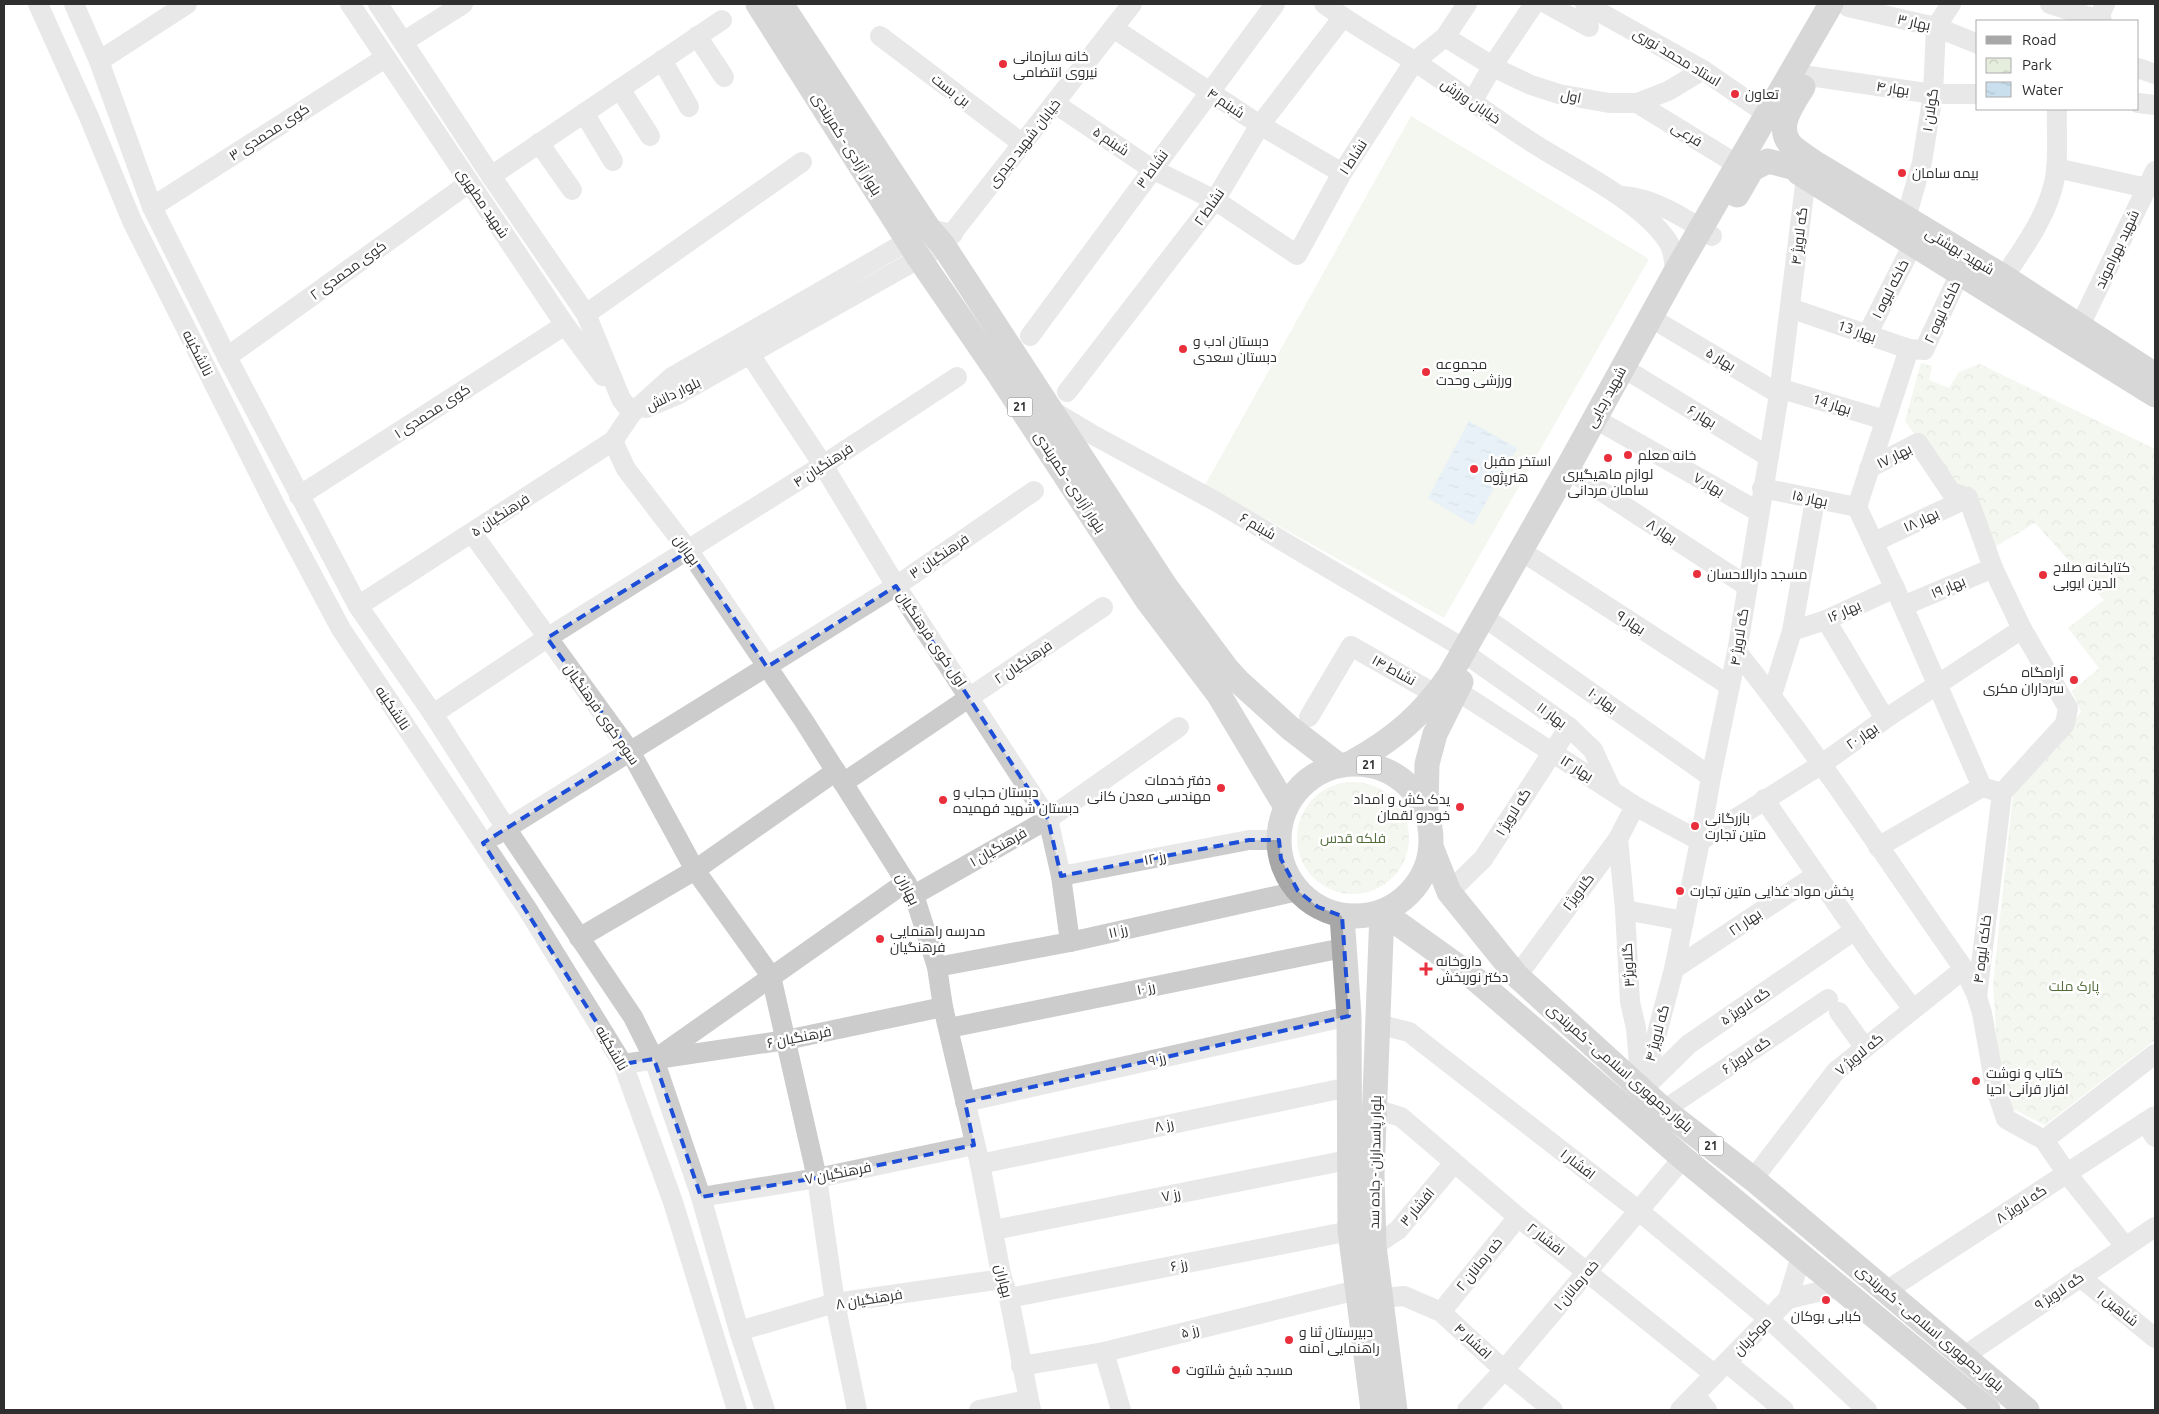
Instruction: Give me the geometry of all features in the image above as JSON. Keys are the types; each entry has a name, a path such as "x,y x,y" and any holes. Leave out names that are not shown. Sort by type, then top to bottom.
{"main road":[{"name":"بلوار آزادی - کمربندی","path":"758,4 930,241 1048,408 1166,587 1229,688 1286,807"},
{"name":"بلوار آزادی - کمربندی","path":"782,4 930,241 998,373 1147,600 1229,688 1344,764"},
{"name":"شهید رجایی","path":"1775,112 1809,76 1843,5"},
{"name":"شهید رجایی","path":"1469,654 1494,624 1663,325 1738,165 1775,112 1843,5"},
{"path":"1775,112 1768,127 1772,145 1780,158 1798,172"},
{"name":"شهید بهشتی","path":"1775,112 1785,128 1789,143 1815,163 2004,277 2155,395"},
{"name":"شهید رجایی","path":"1426,809 1426,764 1447,692 1675,273 1752,169 1768,161 1798,172"},
{"name":"شهید بهشتی","path":"1798,172 1960,273 2155,375"},
{"name":"شهید رجایی","path":"1344,764 1374,751 1406,728 1447,692"},
{"name":"21","path":"1344,764 1374,766 1396,775 1414,790 1426,809 1431,829 1432,849 1426,869 1416,887 1401,902 1382,912 1369,916 1342,916 1318,907 1298,891 1287,876 1281,859 1279,840 1281,823 1286,807 1299,788 1317,774 1344,764"},
{"name":"بلوار جمهوری اسلامی - کمربندی","path":"1432,849 1449,892 1517,976 1664,1110 1753,1179 2027,1410"},
{"name":"بلوار جمهوری اسلامی - کمربندی","path":"1382,912 1474,978 1683,1158 1988,1410"},
{"name":"بلوار پاسداران - جاده سد","path":"1382,912 1372,1174 1374,1246 1395,1410"},
{"name":"بلوار پاسداران - جاده سد","path":"1342,916 1349,1016 1348,1160 1350,1231 1373,1410"}],"street":[{"name":"نالشکینه","path":"38,4 89,117 132,221 277,509 340,629 528,910 623,1064 673,1202 737,1410"},
{"name":"نالشکینه","path":"74,4 99,61 152,207 227,357 358,606 433,714 506,828 633,1018 654,1059 701,1197 739,1331 765,1410"},
{"path":"99,61 187,4"},
{"name":"شهید مطهری","path":"350,4 565,325 627,406"},
{"path":"378,4 491,176 586,314 627,406"},
{"path":"403,42 463,4"},
{"name":"خیابان شهید حیدری","path":"930,241 1023,144 1132,4"},
{"name":"نشاط ۳","path":"1030,336 1275,4"},
{"name":"خیابان ورزش","path":"1324,4 1414,62 1534,144 1619,196 1652,223 1668,241 1673,252 1675,273"},
{"name":"نشاط ۱","path":"1297,256 1342,173 1414,62 1445,37 1467,4"},
{"path":"1472,102 1493,66 1534,4"},
{"path":"1547,4 1589,27"},
{"name":"استاد محمد نوری","path":"1585,4 1775,112"},
{"path":"1936,27 1951,4"},
{"path":"2050,4 2102,15"},
{"name":"بهار ۳","path":"1843,5 1936,27 1976,43"},
{"name":"نشاط ۲","path":"1067,392 1216,200 1260,126 1343,17"},
{"path":"491,176 722,20"},
{"name":"گولان ۱","path":"1906,218 1922,162 1933,94 1936,27"},
{"name":"شبنم ۴","path":"1113,28 1260,126 1342,173"},
{"path":"697,36 724,77"},
{"name":"بن بست","path":"880,36 1023,144"},
{"name":"اول","path":"1445,37 1493,66 1531,85 1559,94 1609,103 1636,103 1668,91 1703,70"},
{"name":"کوی محمدی ۳","path":"152,207 385,58"},
{"path":"662,60 689,107"},
{"path":"2139,68 2155,74"},
{"name":"بهار ۴","path":"1809,76 1933,94 1976,94"},
{"path":"620,89 650,136"},
{"name":"شبنم ۵","path":"1054,103 1152,169 1216,200 1297,256"},
{"name":"فرعی","path":"1636,103 1738,165"},
{"path":"2139,103 2155,105"},
{"path":"2004,277 2037,226 2055,180 2057,110"},
{"path":"584,113 613,160"},
{"path":"539,143 572,190"},
{"path":"586,314 802,162"},
{"path":"2056,168 2150,190"},
{"name":"گه لاویژ ۴","path":"1642,1090 1674,970 1737,652 1762,488 1769,457 1790,308 1798,172"},
{"name":"کوی محمدی ۲","path":"227,357 469,183"},
{"name":"شهید بهراموند","path":"2076,335 2150,190"},
{"name":"خیابان ورزش","path":"1619,196 1638,197 1706,233"},
{"name":"بلوار دانش","path":"627,406 677,395 749,353 930,241"},
{"name":"بلوار دانش","path":"627,406 672,377 930,241"},
{"name":"خاکه لیوه ۱","path":"1867,335 1913,244"},
{"name":"خاکه لیوه ۲","path":"1857,507 1885,420 1916,349 1960,273"},
{"name":"بهار 13","path":"1790,308 1867,335 1916,349"},
{"name":"کوی محمدی ۱","path":"299,496 565,325"},
{"name":"بهار ۵","path":"1663,325 1779,391"},
{"name":"اول کوی فرهنگیان","path":"749,353 824,466 896,586 1048,819 1060,876 1070,942"},
{"name":"بهار ۶","path":"1635,375 1769,457"},
{"name":"فرهنگیان ۴","path":"433,714 547,638 824,466 957,377"},
{"name":"بهار 14","path":"1779,391 1885,420"},
{"name":"فرهنگیان ۵","path":"358,606 613,441 627,406"},
{"name":"شبنم ۶","path":"1048,408 1094,436 1215,501 1469,654"},
{"name":"بهار ۷","path":"1606,425 1759,512"},
{"name":"بهاران","path":"613,441 626,469 689,551 768,667 910,889 937,967 943,1007 994,1230 1002,1279 1009,1298 1030,1405"},
{"name":"بهار ۱۷","path":"1869,468 1918,443 1951,492 1968,498"},
{"name":"بهار ۸","path":"1578,476 1747,586"},
{"name":"بهار ۱۵","path":"1762,488 1857,507"},
{"name":"فرهنگیان ۳","path":"483,843 896,586 1034,491"},
{"path":"1878,847 1982,788 2002,793 2065,724 2068,708 2022,629 1993,568 1968,498"},
{"name":"بهار ۱۸","path":"1874,542 1968,498"},
{"path":"1772,695 1792,631 1815,500"},
{"path":"1857,507 1938,684 1982,788"},
{"name":"سوم کوی فرهنگیان","path":"472,533 630,751 696,870 771,976"},
{"name":"بهار ۹","path":"1532,558 1730,686"},
{"name":"بهار ۱۹","path":"1899,597 1993,568"},
{"name":"بهار ۱۶","path":"1792,631 1899,597"},
{"name":"فرهنگیان ۲","path":"579,938 696,870 840,777 970,697 1103,607"},
{"path":"1826,620 1884,720"},
{"name":"بهار ۱۰","path":"1494,624 1711,777"},
{"name":"بهار ۲۰","path":"1700,841 1822,764 1884,720 2022,629"},
{"name":"نشاط ۱۴","path":"1309,717 1351,646 1447,692"},
{"path":"1737,652 1772,695 1822,764 1964,969 1977,997"},
{"name":"بهار ۱۱","path":"1469,654 1568,727 1593,750 1610,789"},
{"name":"بهار ۱۲","path":"1447,692 1551,751 1635,806 1700,841"},
{"name":"فرهنگیان ۱","path":"654,1059 771,976 910,889 1048,819 1179,727"},
{"name":"گه لاویژ ۱","path":"1449,892 1483,859 1568,727"},
{"name":"خاکه لیوه ۴","path":"2002,793 1977,997 1982,1014 1995,1086 2006,1119 2044,1140"},
{"path":"1764,799 1855,930 1913,1009"},
{"name":"گلاویژ۲","path":"1517,976 1618,839 1635,806"},
{"name":"گلاویژ۳","path":"1618,839 1625,910 1630,1002 1636,1028 1642,1090"},
{"name":"رز ۱۲","path":"1060,876 1249,840 1279,840"},
{"name":"بهار ۲۱","path":"1674,970 1816,874"},
{"name":"رز ۱۱","path":"937,967 1070,942 1298,891"},
{"path":"1625,910 1684,921"},
{"name":"گه لاویژ ۵","path":"1642,1090 1688,1044 1855,930"},
{"name":"رز ۱۰","path":"949,1028 1343,948"},
{"name":"گه لاویژ ۷","path":"1753,1179 1836,1072 1964,969"},
{"path":"771,976 817,1178 835,1303 857,1410"},
{"name":"گه لاویژ ۶","path":"1664,1110 1834,1006 1865,1048"},
{"name":"فرهنگیان ۶","path":"623,1064 786,1040 943,1007"},
{"name":"رز ۹","path":"964,1102 1349,1016"},
{"name":"افشار ۱","path":"1378,1024 1409,1032 1639,1211 1769,1319 1867,1410"},
{"path":"2126,1246 2068,1174 2044,1140 2155,1054"},
{"name":"رز ۸","path":"977,1154 1349,1087"},
{"name":"افشار ۲","path":"1375,1110 1401,1117 1518,1217 1587,1271 1720,1368 1784,1410"},
{"name":"گه لاویژ ۸","path":"1886,1291 2068,1174 2152,1125"},
{"name":"فرهنگیان ۷","path":"701,1197 977,1154"},
{"name":"خه رمانان ۱","path":"1467,1410 1504,1370 1683,1158"},
{"name":"رز ۷","path":"994,1230 1348,1160"},
{"name":"افشار ۳","path":"1374,1246 1398,1230 1454,1163"},
{"name":"خه رمانان ۲","path":"1441,1312 1518,1217"},
{"name":"گه لاویژ ۹","path":"1964,1356 2126,1246 2154,1230"},
{"name":"رز ۶","path":"1009,1298 1350,1231"},
{"path":"1788,1299 1801,1256"},
{"name":"شاهین ۱","path":"2080,1277 2155,1338"},
{"name":"فرهنگیان ۸","path":"739,1331 835,1303 1002,1279"},
{"path":"1788,1299 1838,1287"},
{"name":"رز ۵","path":"1021,1366 1104,1352 1358,1290"},
{"name":"افشار ۴","path":"1381,1298 1404,1296 1441,1312 1504,1370 1553,1410"},
{"name":"موکریان","path":"1680,1410 1701,1403 1720,1368 1788,1299"},
{"path":"1104,1352 1121,1410"},
{"path":"979,1410 1030,1405"}],"highlighted area":[{"path":"689,551 767,667 896,586 1048,819 1061,876 1249,840 1279,840 1281,859 1298,891 1318,907 1342,916 1349,1016 965,1102 974,1145 817,1178 701,1197 654,1059 623,1064 483,843 630,751 547,638"}],"green space":[{"name":"مجموعه ورزشی وحدت","path":"1411,116 1649,259 1444,618 1205,485"},
{"name":"پارک ملت","path":"1921,363 1932,366 1929,380 1949,388 1959,372 1980,364 2155,449 2155,1040 2045,1125 2011,1108 1998,1059 1993,984 2013,795 2081,712 2072,691 2099,668 2068,628 2104,600 2035,523 1992,549 1953,488 1905,421"},
{"name":"فلکه قدس","path":"1353,782 1375,786 1393,798 1405,816 1409,838 1405,860 1393,878 1375,890 1353,894 1331,890 1313,878 1301,860 1297,838 1301,816 1313,798 1331,786"}],"water":[{"name":"استخر مقبل هنرپژوه","path":"1469,421 1517,448 1473,525 1428,498"}],"place":[{"name":"خانه سازمانی نیروی انتضامی","path":"1003,64"},
{"name":"تعاون","path":"1735,94"},
{"name":"بیمه سامان","path":"1902,173"},
{"name":"دبستان ادب و دبستان سعدی","path":"1183,349"},
{"name":"مجموعه ورزشی وحدت","path":"1426,372"},
{"name":"خانه معلم","path":"1628,455"},
{"name":"لوازم ماهیگیری سامان مردانی","path":"1608,458"},
{"name":"استخر مقبل هنرپژوه","path":"1474,469"},
{"name":"مسجد دارالاحسان","path":"1697,574"},
{"name":"کتابخانه صلاح الدین ایوبی","path":"2043,575"},
{"name":"آرامگاه سرداران مکری","path":"2074,680"},
{"name":"دفتر خدمات مهندسی معدن کانی","path":"1221,788"},
{"name":"دبستان حجاب و دبستان شهید فهمیده","path":"943,800"},
{"name":"یدک کش و امداد خودرو لقمان","path":"1460,807"},
{"name":"بازرگانی متین تجارت","path":"1695,826"},
{"name":"پخش مواد غذایی متین تجارت","path":"1680,891"},
{"name":"مدرسه راهنمایی فرهنگیان","path":"880,939"},
{"name":"داروخانه دکتر نوربخش","path":"1426,969"},
{"name":"کتاب و نوشت افزار قرآنی احیا","path":"1976,1081"},
{"name":"کبابی بوکان","path":"1826,1300"},
{"name":"دبیرستان ثنا و راهنمایی آمنه","path":"1289,1340"},
{"name":"مسجد شیخ شلتوت","path":"1176,1370"}]}
